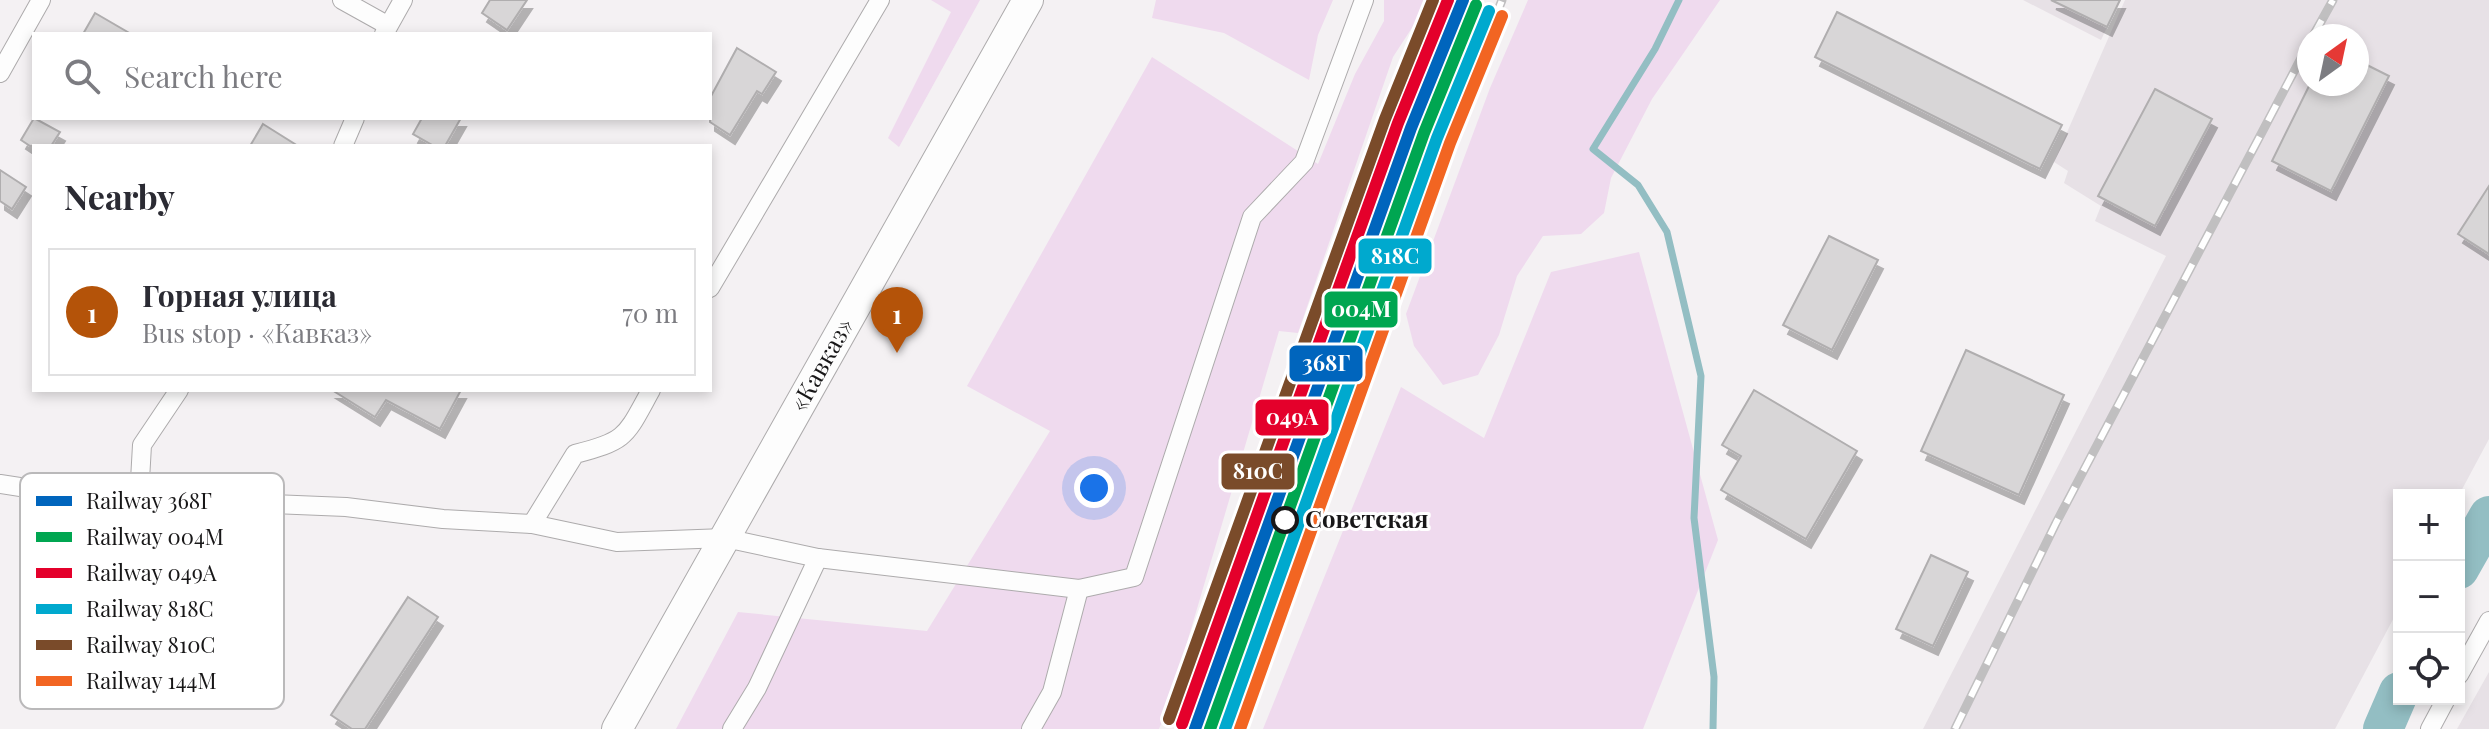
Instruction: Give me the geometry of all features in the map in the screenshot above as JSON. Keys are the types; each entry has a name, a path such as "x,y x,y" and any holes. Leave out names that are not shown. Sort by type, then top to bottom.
{"highway":[{"name":"«Кавказ»","path":"617,729 1028,0"}],"street":[{"path":"0,73 41,0"},
{"path":"342,0 386,30 403,0"},
{"path":"712,285 880,0"},
{"path":"284,504 532,524 617,542 725,538 818,558 1079,589 1134,577 1252,217 1304,162 1364,0"},
{"path":"348,144 354,120"},
{"path":"140,473 142,445 178,392"},
{"path":"532,524 575,454 605,446 626,435 650,392"},
{"path":"0,484 20,487"},
{"path":"732,729 757,688 818,558"},
{"path":"1031,729 1052,692 1079,589"},
{"path":"2465,664 2489,621"},
{"path":"2430,729 2443,705"}],"shaded area":[{"path":"931,0 980,0 899,147 888,138 951,12"},
{"path":"1156,0 1333,0 1318,35 1309,80 1224,33 1152,18"},
{"path":"1384,0 1430,0 1393,57 1298,333 1279,331 1159,729 676,729 738,612 927,631 1050,431 967,386 1152,57 1318,164 1355,74 1384,21"},
{"path":"1528,0 1720,0 1652,99 1611,178 1604,213 1581,234 1543,236 1517,276 1499,335 1478,375 1443,385 1414,346 1406,314 1490,88"},
{"path":"2023,0 2120,0 2101,40"},
{"path":"2125,0 2489,0 2489,439 2462,489 2393,489 2393,619 2335,729 1923,729 2166,256 2095,221 2101,206 2064,183 2068,171 2054,162"},
{"path":"1639,252 1718,540 1643,729 1263,729 1401,387 1484,438 1551,272"},
{"path":"2489,672 2489,729 2457,729"}],"building":[{"path":"490,0 527,0 507,30 482,13"},
{"path":"2051,0 2120,0 2107,27"},
{"path":"1837,12 2062,125 2040,169 1815,57"},
{"path":"95,13 128,32 84,32"},
{"path":"737,48 776,72 762,94 757,91 730,135 710,122 712,94"},
{"path":"2369,66 2389,76 2331,191 2272,161 2304,96 2369,96"},
{"path":"2155,89 2212,119 2155,226 2098,196"},
{"path":"33,120 60,132 52,144 30,146 21,140"},
{"path":"421,120 460,120 446,144 430,144 413,134"},
{"path":"263,124 295,144 251,144"},
{"path":"0,170 26,187 12,209 0,201"},
{"path":"2489,186 2489,254 2458,234"},
{"path":"1829,236 1878,260 1832,350 1783,325"},
{"path":"1966,350 2064,395 2019,495 1921,451"},
{"path":"1754,390 1857,451 1806,539 1721,490 1741,456 1722,445"},
{"path":"335,392 460,392 440,429 386,400 375,417"},
{"path":"1931,555 1968,572 1933,646 1896,629"},
{"path":"408,597 438,617 365,729 352,729 331,715"}],"waterway":[{"path":"1679,0 1655,49 1593,149 1638,185 1667,232 1701,376 1694,518 1714,677 1713,729"},
{"path":"2464,561 2489,516"},
{"path":"2383,729 2393,705"}],"railway":[{"path":"1238,729 1451,130 1502,0"},
{"path":"2320,24 2333,0"},
{"path":"1955,729 2056,523 2297,66"}],"rail line":[{"name":"810С","path":"1169,719 1385,119 1433,0"},
{"name":"049А","path":"1182,724 1398,123 1448,0"},
{"name":"368Г","path":"1195,729 1411,128 1463,0"},
{"name":"004М","path":"1210,729 1424,133 1476,5"},
{"name":"818С","path":"1225,729 1437,138 1489,11"},
{"name":"144М","path":"1240,729 1450,143 1502,16"}],"place":[{"name":"Горная улица","path":"897,353"},
{"name":"Советская","path":"1285,520"}]}
